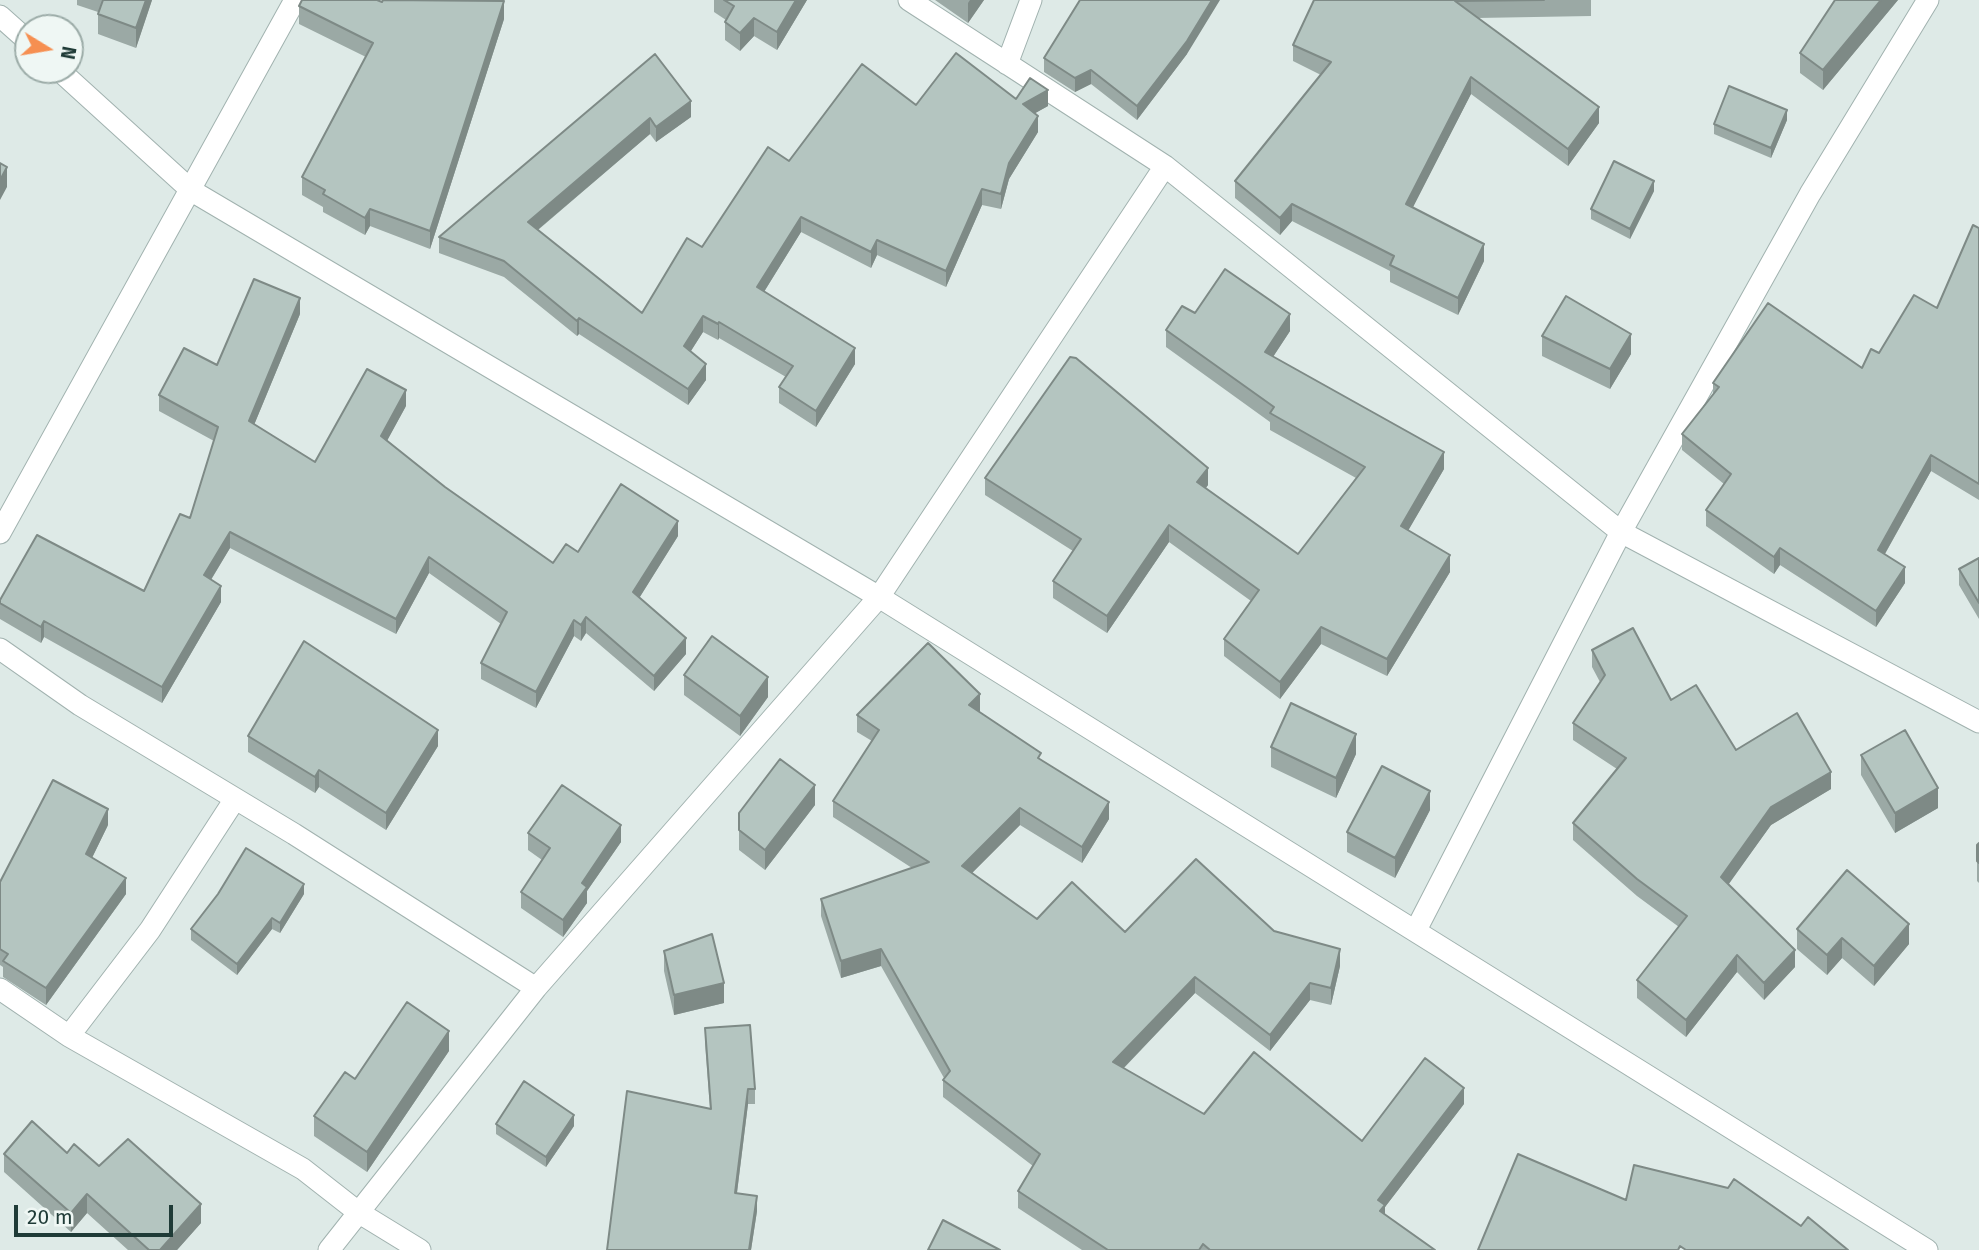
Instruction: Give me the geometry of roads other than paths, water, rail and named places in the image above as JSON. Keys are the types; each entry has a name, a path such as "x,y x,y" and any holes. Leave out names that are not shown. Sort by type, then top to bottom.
{"street":[{"path":"0,533 192,191 295,0"},
{"path":"909,0 1165,166 1621,532 1979,722"},
{"path":"1007,64 1031,0"},
{"path":"1416,930 1621,532 1810,194 1928,0"},
{"path":"0,16 14,28"},
{"path":"74,84 192,191 879,597 1927,1250"},
{"path":"329,1250 536,988 879,597 1165,166"},
{"path":"0,649 80,705 536,988"},
{"path":"69,1035 150,930 235,799"},
{"path":"0,989 69,1035 303,1169 358,1212 420,1250"}]}
